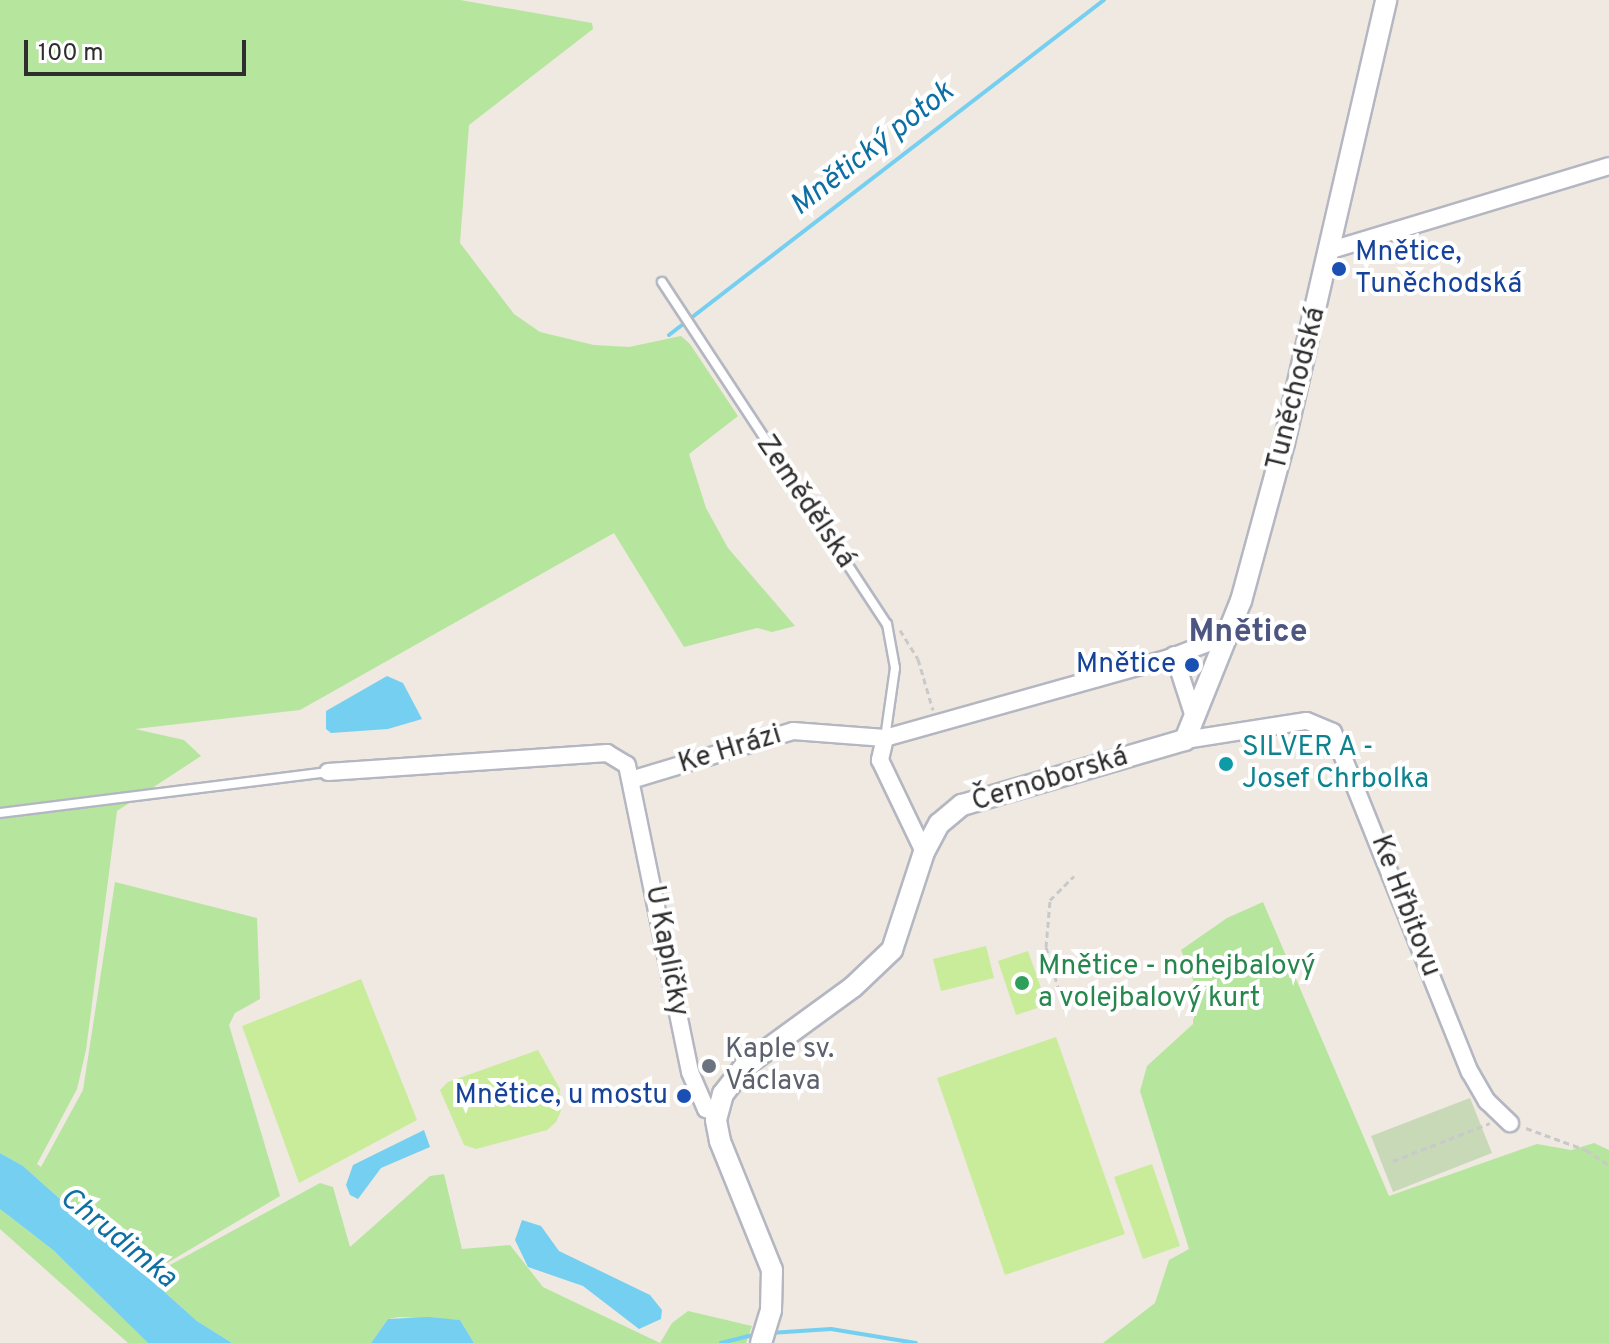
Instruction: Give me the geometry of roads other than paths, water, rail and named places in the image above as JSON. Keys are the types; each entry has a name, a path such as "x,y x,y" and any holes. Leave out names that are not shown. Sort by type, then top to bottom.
{"street":[{"name":"Tuněchodská","path":"1229,635 1331,250 1386,0"},
{"path":"1331,250 1609,166"},
{"path":"1185,740 1229,635"},
{"name":"Ke Hrázi","path":"631,780 793,731 885,738 1174,655 1229,635"},
{"path":"1174,655 1194,717"},
{"name":"Ke Hřbitovu","path":"1185,740 1307,721 1333,732 1470,1072 1507,1120"},
{"path":"885,738 880,760 924,852"},
{"name":"Černoborská","path":"717,1113 729,1084 746,1065 853,987 892,950 924,852 939,824 962,805 1185,740"},
{"path":"328,772 607,753 627,765 631,780"},
{"name":"U Kapličky","path":"631,780 690,1072 706,1109 717,1113"},
{"path":"717,1113 724,1153 772,1270 771,1310 761,1343"}],"lane":[{"name":"Zemědělská","path":"662,282 887,624 895,668 885,738"},
{"path":"0,813 328,772"}],"water":[{"path":"387,676 403,683 422,719 388,729 331,733 326,729 326,711"},
{"path":"424,1130 430,1147 381,1168 358,1199 350,1195 346,1185 353,1165"},
{"path":"0,1153 23,1166 197,1321 232,1343 148,1343 53,1250 0,1209"},
{"path":"522,1220 541,1226 559,1251 650,1295 662,1310 661,1319 639,1329 583,1286 528,1267 515,1240"},
{"path":"428,1317 460,1320 474,1343 371,1343 388,1319"}],"waterway":[{"name":"Mnětický potok","path":"669,335 1104,0"},
{"path":"770,1333 831,1329 916,1343"},
{"path":"721,1343 757,1334"}],"place":[{"name":"Mnětice, Tuněchodská","path":"1339,269"},
{"name":"Mnětice","path":"1192,665"},
{"name":"SILVER A - Josef Chrbolka","path":"1226,764"},
{"name":"Mnětice - nohejbalový a volejbalový kurt","path":"1022,983"},
{"name":"Kaple sv. Václava","path":"709,1066"},
{"name":"Mnětice, u mostu","path":"684,1096"}],"district":[{"name":"Mnětice","path":"1248,633"}],"water label":[{"name":"Chrudimka","path":"117,1239"}]}
